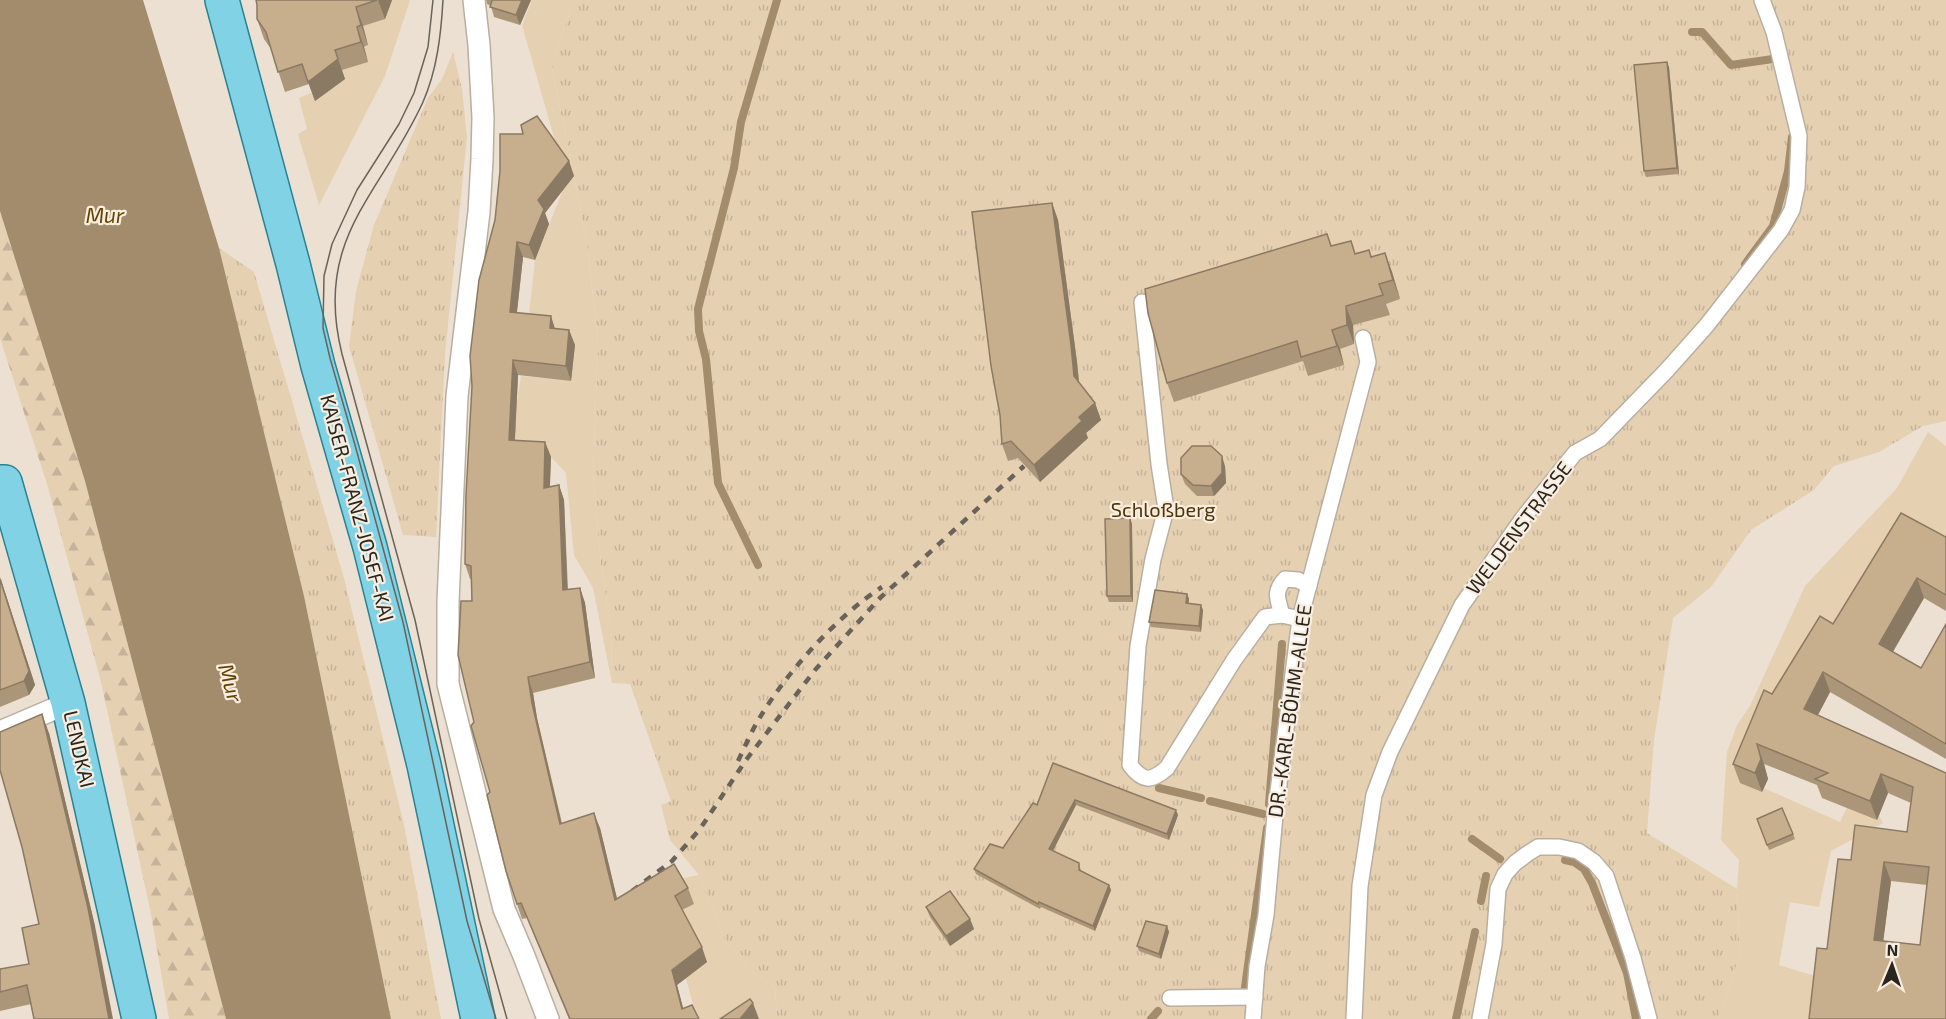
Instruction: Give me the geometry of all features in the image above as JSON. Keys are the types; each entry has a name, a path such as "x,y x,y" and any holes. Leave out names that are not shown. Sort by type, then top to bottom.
{"main road":[{"name":"KAISER-FRANZ-JOSEF-KAI","path":"222,0 318,366 370,547 424,765 478,1019"},
{"name":"LENDKAI","path":"2,482 68,702 140,1019"}],"street":[{"path":"474,0 483,118 482,159 479,212 457,396 448,602 448,684 504,909 548,1019"},
{"name":"WELDENSTRASSE","path":"1354,1019 1360,886 1374,795 1390,752 1462,604 1523,518 1575,453 1600,439 1667,370 1707,325 1781,230 1792,210 1800,146 1798,126 1774,32 1762,0"},
{"path":"1142,302 1166,509 1153,559 1138,646 1130,765 1139,776 1147,779 1155,777 1167,768 1234,660 1265,617 1282,615 1300,620"},
{"name":"DR.-KARL-BÖHM-ALLEE","path":"1253,1019 1257,966 1266,915 1275,815 1300,620 1368,362 1363,338"},
{"path":"1282,615 1277,596 1278,586 1285,579 1298,580 1309,585"},
{"path":"0,732 68,702"},
{"path":"1480,1019 1494,944 1498,889 1505,874 1515,863 1538,847 1578,851 1594,862 1606,876 1634,958 1649,1019"},
{"path":"1170,998 1256,997"}],"green space":[{"path":"386,0 410,0 385,76 319,205 298,134 307,129 299,98 345,79 342,70 368,45 363,26"},
{"path":"532,0 575,0 551,63 587,242 598,342 593,475 601,565 611,627 612,683 593,588 574,555 566,473 551,457 515,443 521,376 571,381 575,346 529,315 535,260 563,190 559,155 522,25"},
{"name":"Schloßberg","path":"575,0 1946,0 1946,421 1923,426 1879,452 1834,466 1814,490 1751,530 1711,587 1673,618 1654,740 1647,833 1737,889 1740,954 1718,1019 777,1019 775,987 746,967 741,955 727,945 699,875 670,840 661,805 671,801 630,684 612,683 611,627 601,565 593,475 598,342 587,242 551,63"},
{"path":"453,52 462,89 467,137 445,355 436,537 403,535 349,346 356,291 374,225 428,98 442,79"},
{"path":"0,211 85,481 226,1019 169,1019 151,914 101,682 47,484 0,338"},
{"path":"219,248 254,272 344,578 404,825 441,1019 391,1019 304,596"},
{"path":"1928,432 1946,446 1946,553 1741,782 1762,792 1764,788 1840,822 1850,801 1876,811 1883,823 1831,851 1819,907 1790,902 1779,965 1818,977 1813,1019 1718,1019 1740,954 1737,889 1739,860 1721,840 1727,752 1737,725 1750,706 1805,586 1897,488"},
{"path":"699,875 727,945 741,955 746,967 775,987 777,1019 697,1019 676,942 679,912 694,903 679,879"}],"water":[{"name":"Mur","path":"0,0 143,0 219,248 304,596 391,1019 226,1019 85,481 0,211"}],"building":[{"path":"256,0 377,0 356,7 361,25 357,27 361,42 335,50 338,59 308,82 302,64 278,72 266,32 257,19"},
{"path":"492,0 522,0 516,15 490,7"},
{"path":"1667,62 1677,168 1644,171 1634,65"},
{"path":"537,116 569,161 538,200 544,209 529,245 517,242 510,312 551,316 550,328 569,330 566,366 513,360 509,440 545,442 544,488 559,485 563,590 580,588 590,662 528,677 532,703 560,824 594,813 615,900 674,864 688,888 675,896 702,947 672,970 682,1009 692,1005 699,1019 570,1019 521,903 517,904 506,871 487,795 490,792 471,726 474,722 458,655 461,601 472,601 471,566 465,564 472,386 470,356 479,280 495,220 500,171 500,134 523,134 521,125"},
{"path":"1052,203 1074,376 1095,403 1079,417 1082,421 1034,465 1011,441 1002,444 972,212"},
{"path":"1327,234 1331,246 1351,241 1355,254 1369,250 1371,257 1385,253 1393,280 1379,284 1383,295 1346,306 1347,325 1332,330 1337,346 1301,357 1297,341 1167,383 1148,313 1145,289"},
{"path":"1192,446 1211,446 1222,456 1222,473 1211,486 1193,485 1181,474 1181,458"},
{"path":"1901,513 1946,537 1946,595 1917,578 1879,644 1921,668 1946,624 1946,744 1823,672 1804,709 1946,773 1946,1019 1809,1019 1817,948 1827,949 1838,859 1851,860 1855,825 1907,832 1913,787 1881,774 1870,801 1815,779 1828,773 1757,744 1761,759 1755,773 1733,764 1764,690 1772,694 1820,616 1833,624","holes":["1884,862 1929,867 1920,945 1874,940"]},
{"path":"1130,518 1131,596 1107,596 1105,519"},
{"path":"0,579 29,671 24,681 0,690"},
{"path":"1155,590 1187,594 1186,603 1201,605 1199,626 1149,622"},
{"path":"42,714 88,908 109,1019 34,1019 27,985 0,992 0,969 29,964 22,928 39,924 22,847 0,770 0,732"},
{"path":"1053,763 1176,810 1167,834 1075,800 1049,849 1079,863 1079,870 1109,885 1093,926 1039,902 1038,904 974,869 990,844 1003,848 1033,803 1037,805"},
{"path":"1782,808 1793,834 1767,845 1757,819"},
{"path":"950,891 970,919 946,936 926,907"},
{"path":"1146,921 1167,926 1159,954 1137,946"},
{"path":"750,999 753,1003 740,1019 720,1019"}],"waterway":[{"path":"758,565 718,483 706,359 699,331 698,309 734,168 741,122 777,0"},
{"path":"1692,32 1702,32 1731,65 1773,59"},
{"path":"1745,264 1773,226 1788,171 1792,137"},
{"path":"1269,804 1282,644"},
{"path":"1159,788 1201,798"},
{"path":"1210,801 1263,814"},
{"path":"1244,994 1267,828"},
{"path":"1472,839 1500,859"},
{"path":"1565,860 1574,862 1584,869 1592,883 1627,973 1636,1019"},
{"path":"1481,901 1486,876"},
{"path":"1456,1019 1475,932"},
{"path":"1151,1019 1158,1011"}],"tram line":[{"path":"433,0 428,47 414,93 399,124 357,190 332,244 324,276 323,328 403,622 467,921 496,1019"},
{"path":"443,0 437,52 428,90 406,135 356,220 344,248 336,279 335,314 342,354 415,620 479,919 507,1019"}],"railway":[{"path":"632,891 672,861 700,829 746,760 815,670 880,598 1024,466"},
{"path":"738,761 759,719 783,683 830,629 882,587"}]}
